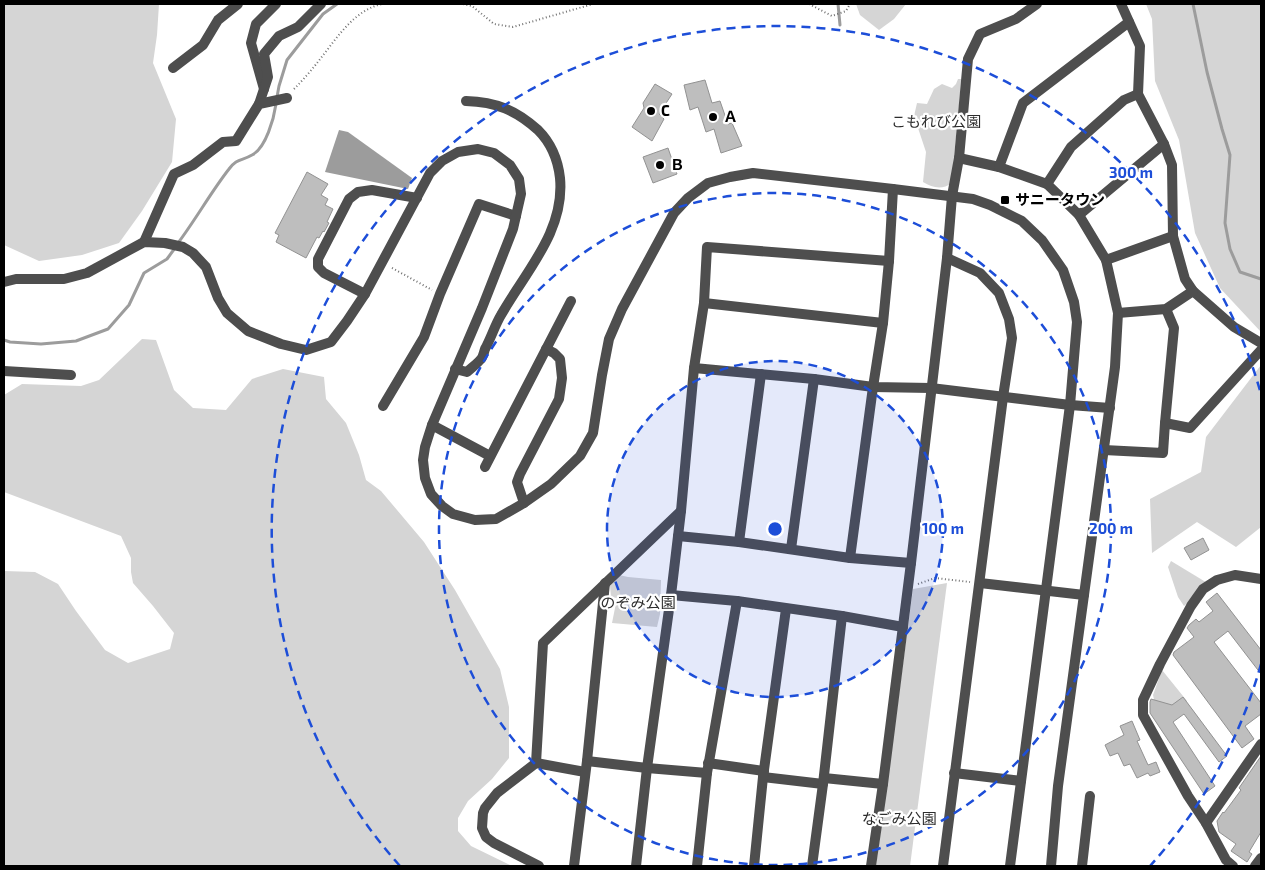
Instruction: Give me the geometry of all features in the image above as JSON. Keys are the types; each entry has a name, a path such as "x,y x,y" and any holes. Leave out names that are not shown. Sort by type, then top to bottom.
{"street":[{"path":"173,68 203,45 218,20 238,4"},
{"path":"144,242 174,174 193,165 223,142 236,141 264,103 264,90 251,43 256,24 276,4"},
{"path":"264,90 268,77 264,54 279,36 298,27 321,4"},
{"path":"871,866 884,784 911,563 947,258 952,196 959,158 968,59 980,34 1016,19 1037,4"},
{"path":"1121,4 1140,46 1138,94 1164,144 1172,165 1173,236 1185,279 1193,291 1234,327 1261,343"},
{"path":"999,167 1023,103 1129,22"},
{"path":"1047,184 1071,147 1124,100 1138,94"},
{"path":"264,103 286,99"},
{"path":"455,369 466,372 481,360 501,315 550,235 558,214 561,191 555,155 541,133 526,119 496,104 466,101"},
{"path":"1079,215 1164,144"},
{"path":"4,282 16,279 64,279 87,273 144,242 183,247 193,253 206,267 218,298 228,313 248,331 281,344 306,350 331,342 347,321 365,294 430,173 442,161 458,152 478,149 494,153 510,165 519,179 521,194 516,216 496,273 432,425 423,460 425,478 431,494 453,514 475,520 496,518 524,503 551,484 580,456 593,433 609,339 622,308 674,213 688,198 708,183 753,173 893,188 972,199 990,205 1022,221 1042,240 1063,270 1074,302 1077,322 1070,405 1010,866"},
{"path":"959,158 999,167 1047,184 1079,215 1106,260 1118,313 1115,367 1058,786 1051,866"},
{"path":"850,558 883,323 893,188"},
{"path":"365,294 318,268 318,259 349,199 358,192 372,190 417,198"},
{"path":"383,406 424,338 440,294 479,204 516,216"},
{"path":"1106,260 1173,236"},
{"path":"636,866 678,536 694,368 704,303 707,248 889,261"},
{"path":"943,866 1012,338 1009,319 999,293 980,273 947,258"},
{"path":"1118,313 1166,310 1193,291"},
{"path":"485,467 571,301"},
{"path":"704,303 883,323"},
{"path":"1104,450 1163,454 1174,328 1166,310"},
{"path":"524,503 517,482 559,399 562,378 560,359 546,349"},
{"path":"1165,423 1190,428 1261,350"},
{"path":"694,368 814,379 873,387 931,388 1110,408"},
{"path":"4,371 71,375"},
{"path":"739,542 761,374"},
{"path":"791,550 814,379"},
{"path":"432,425 490,456"},
{"path":"536,763 543,643 680,511"},
{"path":"678,536 739,542 850,558 911,563"},
{"path":"1233,866 1226,860 1143,715 1143,700 1191,606 1203,589 1217,580 1235,575 1261,579"},
{"path":"574,866 605,583"},
{"path":"980,583 1084,595"},
{"path":"671,595 737,601 903,626"},
{"path":"697,866 707,768 737,601"},
{"path":"754,866 763,774 786,609"},
{"path":"812,866 842,616"},
{"path":"1206,823 1261,744"},
{"path":"539,866 494,843 486,836 482,828 485,808 497,793 536,763 586,767 707,768 823,781 884,784"},
{"path":"954,773 1021,781"},
{"path":"1082,866 1090,796"},
{"path":"1255,866 1261,858"}],"path":[{"path":"286,99 346,26 372,6 382,4"},
{"path":"463,4 472,6 494,24 513,27 593,4"},
{"path":"809,4 832,16 846,11 850,4"},
{"path":"382,263 440,294"},
{"path":"908,584 918,584 935,578 980,583"}],"green space":[{"path":"4,4 159,4 153,63 176,119 172,162 142,211 119,243 82,255 39,261 4,245"},
{"path":"856,4 906,4 894,19 879,30 860,15"},
{"path":"1146,4 1261,4 1261,332 1220,288 1195,233 1179,140 1155,81 1152,19"},
{"name":"こもれび公園","path":"958,79 961,79 952,183 945,187 934,187 923,182 926,152 914,116 917,103 927,104 934,89 942,84 952,88"},
{"path":"142,339 156,340 174,390 193,408 226,410 252,379 283,369 324,377 326,399 346,423 359,455 366,480 381,491 424,542 455,590 500,669 509,707 509,758 492,779 468,801 458,818 458,831 471,846 512,866 4,866 4,571 35,572 58,584 105,650 128,663 170,649 174,633 133,583 131,558 121,536 4,492 4,395 22,384 81,386 99,380"},
{"path":"1261,365 1261,527 1236,547 1197,522 1152,553 1150,499 1201,472 1206,437"},
{"path":"1171,561 1209,584 1184,606 1178,597 1168,567"},
{"name":"のぞみ公園","path":"619,575 661,580 660,614 657,627 612,623 617,598 611,597 610,586"},
{"name":"なごみ公園","path":"947,583 910,866 876,866 913,589"},
{"path":"1162,670 1187,701 1174,712 1155,704 1153,695"}],"shaded area":[{"path":"339,130 348,132 412,178 408,189 325,172"}],"building":[{"name":"Ａ","path":"705,80 712,103 720,101 728,124 732,123 742,146 721,153 714,129 706,132 698,107 690,110 684,85"},
{"name":"C","path":"655,84 672,94 659,114 664,119 652,141 632,127 644,108 643,103"},
{"name":"Ｂ","path":"668,148 677,174 653,183 643,157"},
{"path":"307,172 328,184 321,195 328,199 325,205 333,209 327,222 329,223 319,238 317,237 306,258 276,242 279,235 275,233"},
{"path":"1203,538 1209,550 1191,560 1184,548"},
{"path":"1217,593 1261,650 1261,674 1228,631 1214,642 1261,703 1261,714 1245,726 1254,739 1242,748 1173,655 1174,652 1194,637 1187,628 1189,625 1196,619 1199,622 1213,611 1206,602"},
{"path":"1183,697 1227,756 1219,762 1184,714 1173,722 1215,786 1204,794 1150,713 1151,699 1172,705"},
{"path":"1132,721 1140,740 1137,741 1148,765 1156,762 1160,772 1150,776 1148,773 1137,778 1130,764 1124,766 1118,753 1110,756 1105,745 1124,735 1120,726"},
{"path":"1261,756 1261,832 1249,852 1252,854 1247,862 1231,851 1236,844 1219,832 1217,821 1241,790 1239,788"}],"waterway":[{"path":"277,97 287,60 323,14 337,4"},
{"path":"838,4 840,25"},
{"path":"1193,4 1207,72 1230,155 1225,223 1230,249 1240,272 1261,279"},
{"path":"178,243 232,165 252,155 261,146 271,124 276,104"},
{"path":"4,340 41,344 76,341 108,329 129,305 144,273 167,259 175,248"}],"place":[{"name":"C","path":"651,111"},
{"name":"Ａ","path":"713,117"},
{"name":"Ｂ","path":"660,165"},
{"name":"サニータウン","path":"1005,200"}]}
